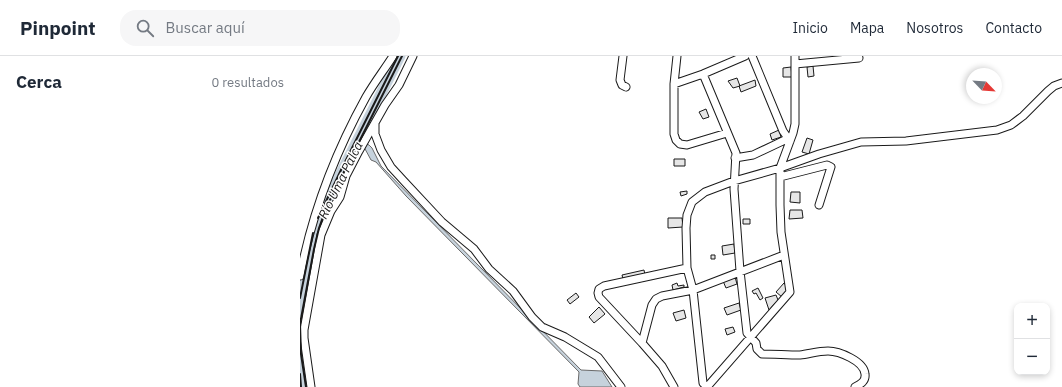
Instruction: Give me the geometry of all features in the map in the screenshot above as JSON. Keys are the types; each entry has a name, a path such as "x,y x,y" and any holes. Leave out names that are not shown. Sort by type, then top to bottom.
{"street":[{"path":"300,276 304,254 317,207 336,157 367,96 393,56"},
{"path":"311,387 304,338 318,245 321,235 331,211 340,197 346,176 385,105 399,85 413,56"},
{"path":"623,56 620,80 622,85 626,86"},
{"path":"677,56 674,84 674,134 678,142 683,145 687,145 727,133"},
{"path":"674,84 703,74 745,56"},
{"path":"752,56 788,140"},
{"path":"795,56 795,124 788,140 780,168 780,205 784,254 790,292 707,387 704,383 693,290 687,268 686,228 687,215 692,202 705,192 734,181 780,168 819,154 860,142 906,142 997,130 1011,125 1023,116 1054,86 1062,83"},
{"path":"795,64 859,58"},
{"path":"703,74 736,154 734,181 740,271 747,333 756,342 757,349 762,354 799,355 830,351 849,357 863,367 865,371 864,380 861,384 855,387"},
{"path":"375,124 375,134 381,150 389,163 442,222 474,248 489,269 513,291 532,317 542,327 565,337 598,357 621,387"},
{"path":"735,158 753,155 788,140"},
{"path":"780,177 827,165 831,167 819,205"},
{"path":"642,343 652,305 656,299 662,296 693,290 784,254"},
{"path":"674,387 662,366 599,297 598,293 602,286 687,268"}],"shaded area":[{"path":"367,144 372,148 381,166 581,370 602,371 612,387 580,387 578,384 579,372 406,196 376,162 371,160 364,147"}],"building":[{"path":"813,66 814,76 808,77 807,67"},
{"path":"791,67 792,77 783,77 783,68"},
{"path":"737,78 740,86 733,88 728,81"},
{"path":"755,80 756,86 741,92 739,86"},
{"path":"706,109 709,117 703,119 699,112"},
{"path":"779,130 781,137 772,140 770,134"},
{"path":"807,138 813,140 809,154 802,152"},
{"path":"674,159 685,159 685,166 674,166"},
{"path":"687,191 687,194 681,196 680,192"},
{"path":"791,192 800,192 800,203 790,202"},
{"path":"790,210 802,210 803,218 789,219"},
{"path":"668,218 682,218 683,227 668,228"},
{"path":"743,219 750,219 750,224 743,224"},
{"path":"734,244 735,253 723,255 722,246"},
{"path":"711,255 715,255 715,259 711,259"},
{"path":"644,270 645,275 623,279 622,275"},
{"path":"735,277 737,284 726,288 723,281"},
{"path":"677,283 678,286 684,285 684,287 673,290 672,285"},
{"path":"784,283 789,289 782,297 776,292"},
{"path":"758,288 763,298 760,300 756,293 754,294 752,291"},
{"path":"576,293 579,297 570,304 567,300"},
{"path":"776,295 778,300 769,310 765,298"},
{"path":"739,303 741,310 727,315 724,308"},
{"path":"599,307 605,314 594,323 589,317"},
{"path":"684,310 686,318 676,321 673,313"},
{"path":"733,327 735,332 727,335 725,329"}],"waterway":[{"name":"Río Uma Palca","path":"300,311 312,244 320,219 334,187 400,56"},
{"name":"Río Uma Palca","path":"362,132 364,136"},
{"name":"Río Uma Palca","path":"300,361 304,387"}],"wall":[{"path":"318,218 398,56"},
{"path":"306,387 301,354 300,324 319,228 327,206 402,56"},
{"path":"300,298 313,233"},
{"path":"300,374 301,387"}]}
